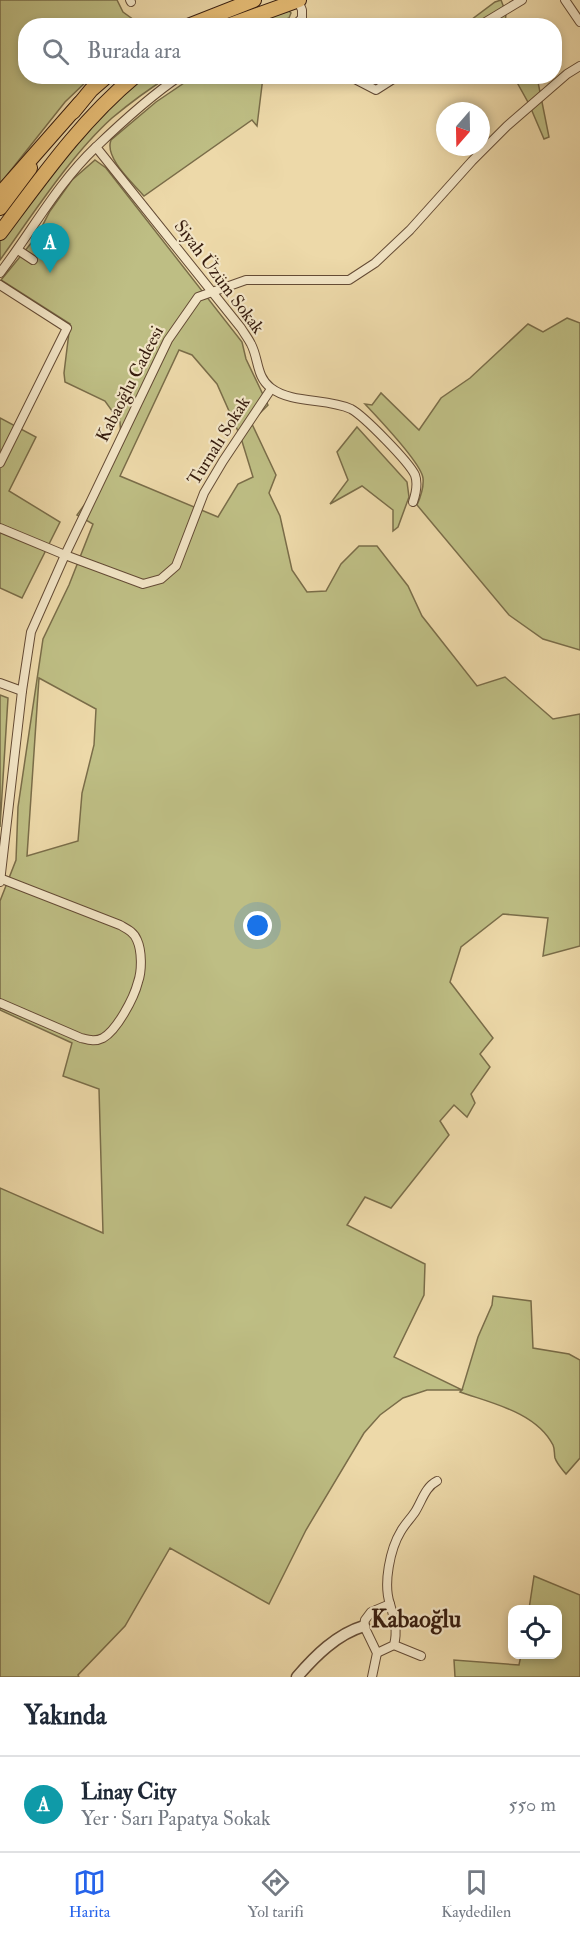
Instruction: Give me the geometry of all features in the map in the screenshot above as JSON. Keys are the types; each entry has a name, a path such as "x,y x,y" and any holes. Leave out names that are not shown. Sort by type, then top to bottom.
{"main road":[{"path":"208,18 254,0"},
{"path":"248,18 298,0"},
{"path":"0,194 98,84"},
{"path":"0,233 75,134 126,84"},
{"path":"0,208 80,103"}],"street":[{"path":"298,0 302,18"},
{"path":"492,18 522,0"},
{"path":"565,0 580,22"},
{"name":"Kabaoğlu Cadeesi","path":"562,78 580,66"},
{"path":"0,273 70,173 141,105 169,84"},
{"path":"364,84 376,90 385,84"},
{"name":"Kabaoğlu Cadeesi","path":"1,880 31,632 65,555 168,340 198,297 246,280 349,280 375,263 410,230 507,126 555,84"},
{"name":"Siyah Üzüm Sokak","path":"96,147 241,328 251,344 262,380 272,389"},
{"path":"18,250 33,260"},
{"path":"0,285 67,328 0,463"},
{"path":"272,389 284,395 351,409 365,419 414,473 417,486 413,501"},
{"name":"Turnalı Sokak","path":"0,528 143,584 161,579 176,566 204,493 272,389"},
{"path":"0,683 22,692"},
{"path":"0,1004 81,1038 92,1041 103,1038 113,1030 134,995 139,980 140,954 137,940 132,932 120,925 1,880"},
{"path":"394,1645 396,1628 386,1593 388,1569 396,1542 428,1488 437,1481"},
{"path":"372,1677 377,1653 364,1626 367,1615 371,1611 390,1604"},
{"path":"297,1677 340,1636 352,1629 364,1626"},
{"path":"377,1653 394,1645 421,1656"}],"green space":[{"path":"0,0 117,0 123,12 131,18 18,18 18,84 84,84 65,102 0,184"},
{"path":"501,0 506,18 474,18"},
{"path":"289,11 291,13 289,18 266,18"},
{"path":"134,84 158,84 112,118 82,149 0,260 0,241 58,162 118,97"},
{"path":"183,84 262,84 257,126 252,120 144,196 115,162 110,147 111,140 156,102"},
{"path":"518,84 538,84 549,137 544,139"},
{"path":"95,160 106,168 242,342 246,359 268,405 251,422 276,475 269,493 280,516 292,570 307,592 326,591 341,564 359,546 377,546 408,586 422,616 477,686 505,677 553,719 580,714 580,946 543,956 548,918 503,914 461,947 450,982 493,1038 480,1054 490,1067 471,1094 475,1103 467,1117 454,1105 440,1121 449,1135 391,1208 365,1197 347,1225 425,1264 424,1295 394,1357 462,1390 427,1390 403,1398 380,1415 364,1433 306,1530 269,1604 170,1548 125,1626 78,1675 79,1677 0,1677 0,1188 103,1233 99,1089 63,1076 72,1043 0,1010 0,901 16,860 18,807 43,639 69,585 93,524 77,515 109,471 121,441 120,422 105,401 65,382 70,324 1,280 37,236 50,211 72,180","holes":["179,350 192,355 217,384 241,438 253,477 238,484 218,517 120,476","39,678 96,709 94,745 82,793 78,841 27,856"]},
{"path":"567,318 580,323 580,650 543,639 509,615 417,505 423,485 420,471 398,440 365,404 372,405 381,393 419,430 441,398 470,378 528,324 543,332"},
{"path":"0,418 36,437 9,491 60,522 22,598 0,588"},
{"path":"357,427 407,482 409,497 398,527 393,531 393,510 362,486 330,504 348,480 337,452"},
{"path":"0,695 8,698 0,827"},
{"path":"493,1296 531,1301 533,1348 569,1354 580,1360 580,1458 566,1474 555,1458 553,1445 536,1424 512,1410 460,1392 478,1337 492,1305"},
{"path":"534,1576 580,1595 580,1677 455,1677 454,1660 519,1665 520,1659 562,1659 562,1605 530,1605"}],"place":[{"name":"Linay City","path":"50,273"}],"district":[{"name":"Kabaoğlu","path":"416,1619"}]}
